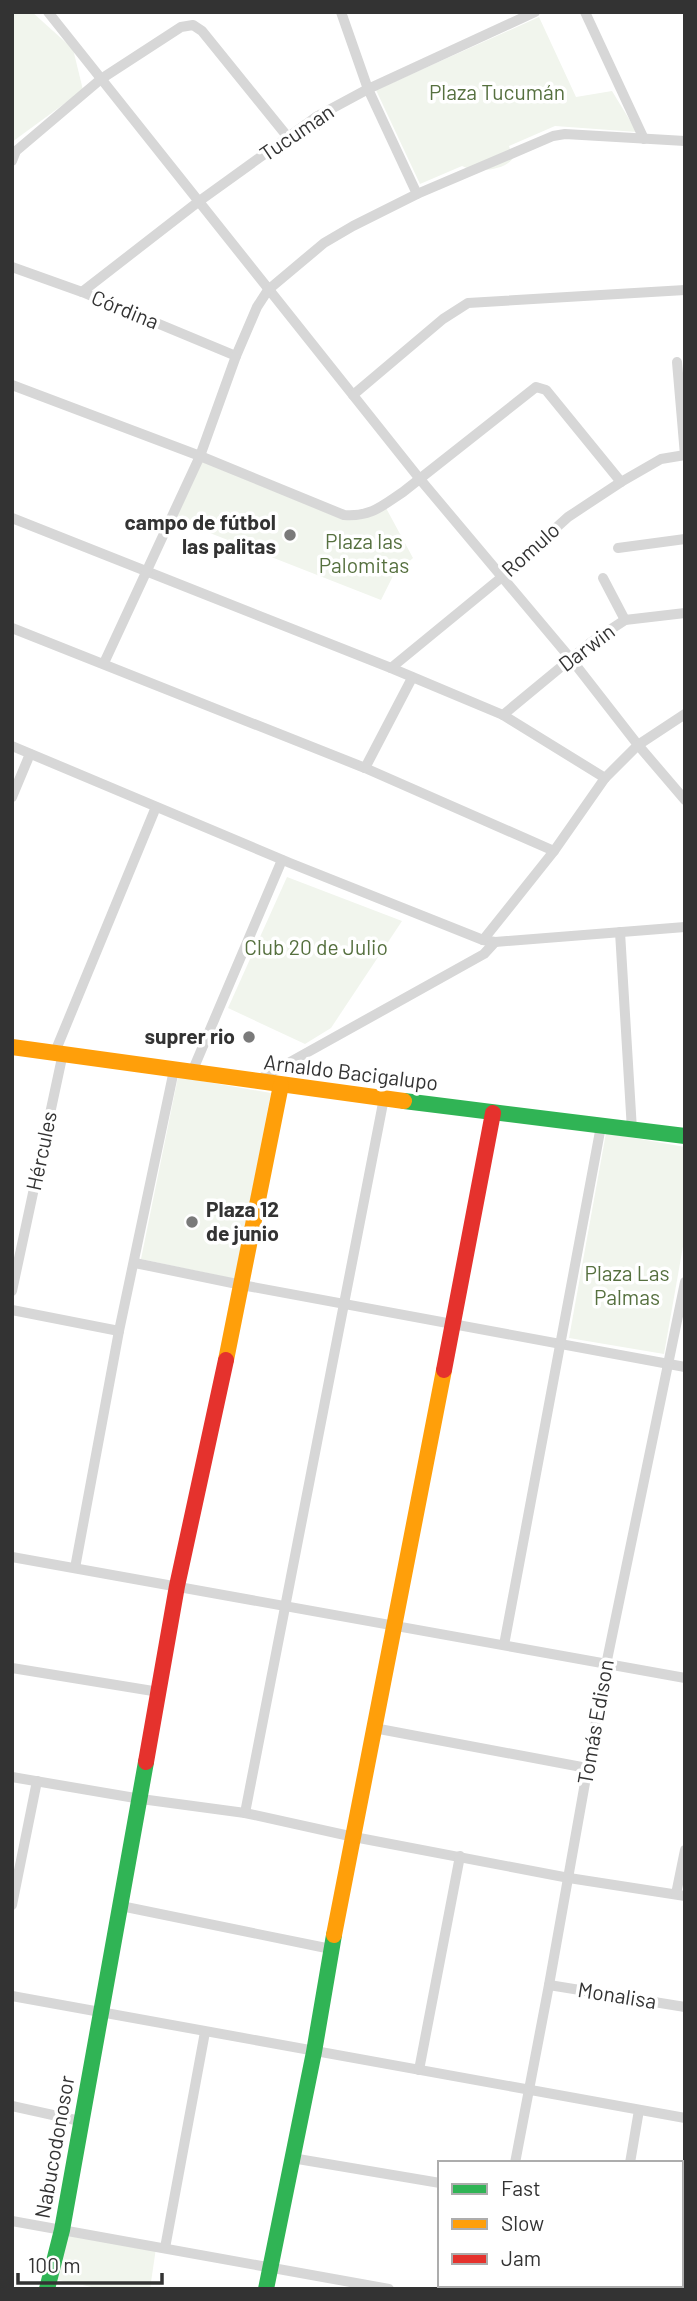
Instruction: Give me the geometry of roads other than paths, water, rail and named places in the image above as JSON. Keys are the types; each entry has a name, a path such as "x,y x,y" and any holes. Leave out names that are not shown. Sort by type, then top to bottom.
{"street":[{"path":"48,12 419,478 685,800"},
{"path":"341,12 368,89 416,194"},
{"name":"Tucuman","path":"82,292 198,202 316,117 368,89 535,12"},
{"path":"585,12 644,139"},
{"path":"13,154 101,79 181,27 193,25 202,31 287,136"},
{"path":"104,663 200,456 236,356 257,307 268,289 324,243 416,194 553,136 565,134 685,141"},
{"name":"Córdina","path":"12,267 82,292 236,356"},
{"path":"353,395 443,319 468,303 685,290"},
{"path":"677,362 685,455"},
{"path":"12,385 346,515 366,515 381,507 537,387 541,387 621,482"},
{"name":"Romulo","path":"391,668 502,578 568,517 661,459 685,455"},
{"path":"12,518 503,715 606,778"},
{"path":"618,548 685,539"},
{"path":"603,578 625,620"},
{"name":"Darwin","path":"503,715 571,659 625,620 685,613"},
{"path":"12,628 365,768 554,851"},
{"path":"365,768 412,678"},
{"path":"483,940 554,851 606,778 638,745 685,714"},
{"path":"12,746 282,860 483,940 495,942 685,927"},
{"path":"12,797 30,754"},
{"name":"Hércules","path":"12,1290 59,1052 156,807"},
{"path":"192,1072 282,860"},
{"path":"620,932 632,1129"},
{"path":"256,1082 484,954 495,942"},
{"name":"Arnaldo Bacigalupo","path":"12,1047 256,1082 685,1136"},
{"path":"75,1568 119,1331 173,1070"},
{"name":"Nabucodonosor","path":"47,2289 62,2230 177,1586 242,1285 281,1084"},
{"path":"245,1813 384,1098"},
{"path":"266,2289 314,2052 331,1949 493,1113"},
{"path":"504,1645 601,1126"},
{"path":"135,1263 685,1367"},
{"name":"Tomás Edison","path":"515,2161 550,1985 606,1665 685,1282"},
{"path":"12,1310 119,1331"},
{"path":"12,1557 685,1678"},
{"path":"12,1668 159,1692"},
{"path":"374,1728 587,1768"},
{"path":"12,1777 245,1813 569,1878 680,1895 685,1850"},
{"path":"12,1905 37,1781"},
{"path":"419,2070 460,1856"},
{"path":"121,1906 331,1949"},
{"name":"Monalisa","path":"550,1985 685,2007"},
{"path":"12,1996 685,2118"},
{"path":"165,2248 205,2032"},
{"path":"12,2106 80,2121"},
{"path":"630,2161 639,2110"},
{"path":"292,2158 438,2183"},
{"path":"12,2221 389,2289"}],"place":[{"name":"campo de fútbol las palitas","path":"290,535"},
{"name":"suprer rio","path":"249,1037"},
{"name":"Plaza 12 de junio","path":"192,1222"}],"park label":[{"name":"Plaza Tucumán","path":"497,93"},
{"name":"Plaza las Palomitas","path":"364,554"},
{"name":"Club 20 de Julio","path":"316,948"},
{"name":"Plaza Las Palmas","path":"627,1286"}]}
